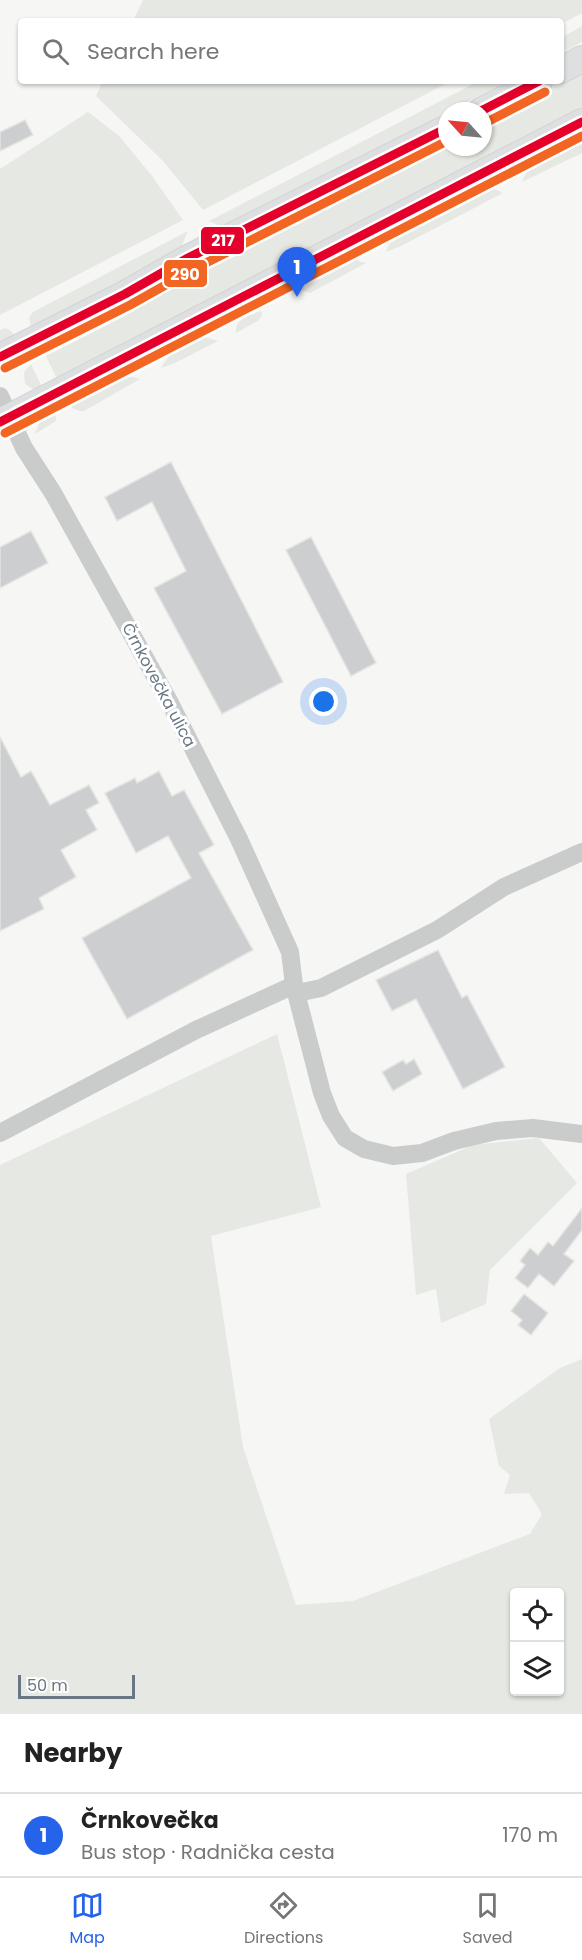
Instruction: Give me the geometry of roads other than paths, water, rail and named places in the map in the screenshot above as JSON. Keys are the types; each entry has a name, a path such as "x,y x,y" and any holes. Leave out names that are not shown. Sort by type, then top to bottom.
{"main road":[{"path":"564,68 582,59"},
{"path":"492,105 533,84"},
{"path":"4,411 582,122"},
{"path":"0,357 133,289 188,258 438,133"}],"street":[{"name":"Črnkovečka ulica","path":"4,411 24,448 53,493 170,703 239,839 290,952 296,989 322,1092 331,1116 345,1138 364,1149 393,1156 422,1153 454,1141 496,1131 533,1128 582,1134"},
{"path":"0,1133 196,1030 296,989 321,988 437,930 504,887 582,852"}],"place":[{"name":"Črnkovečka","path":"297,297"}]}
